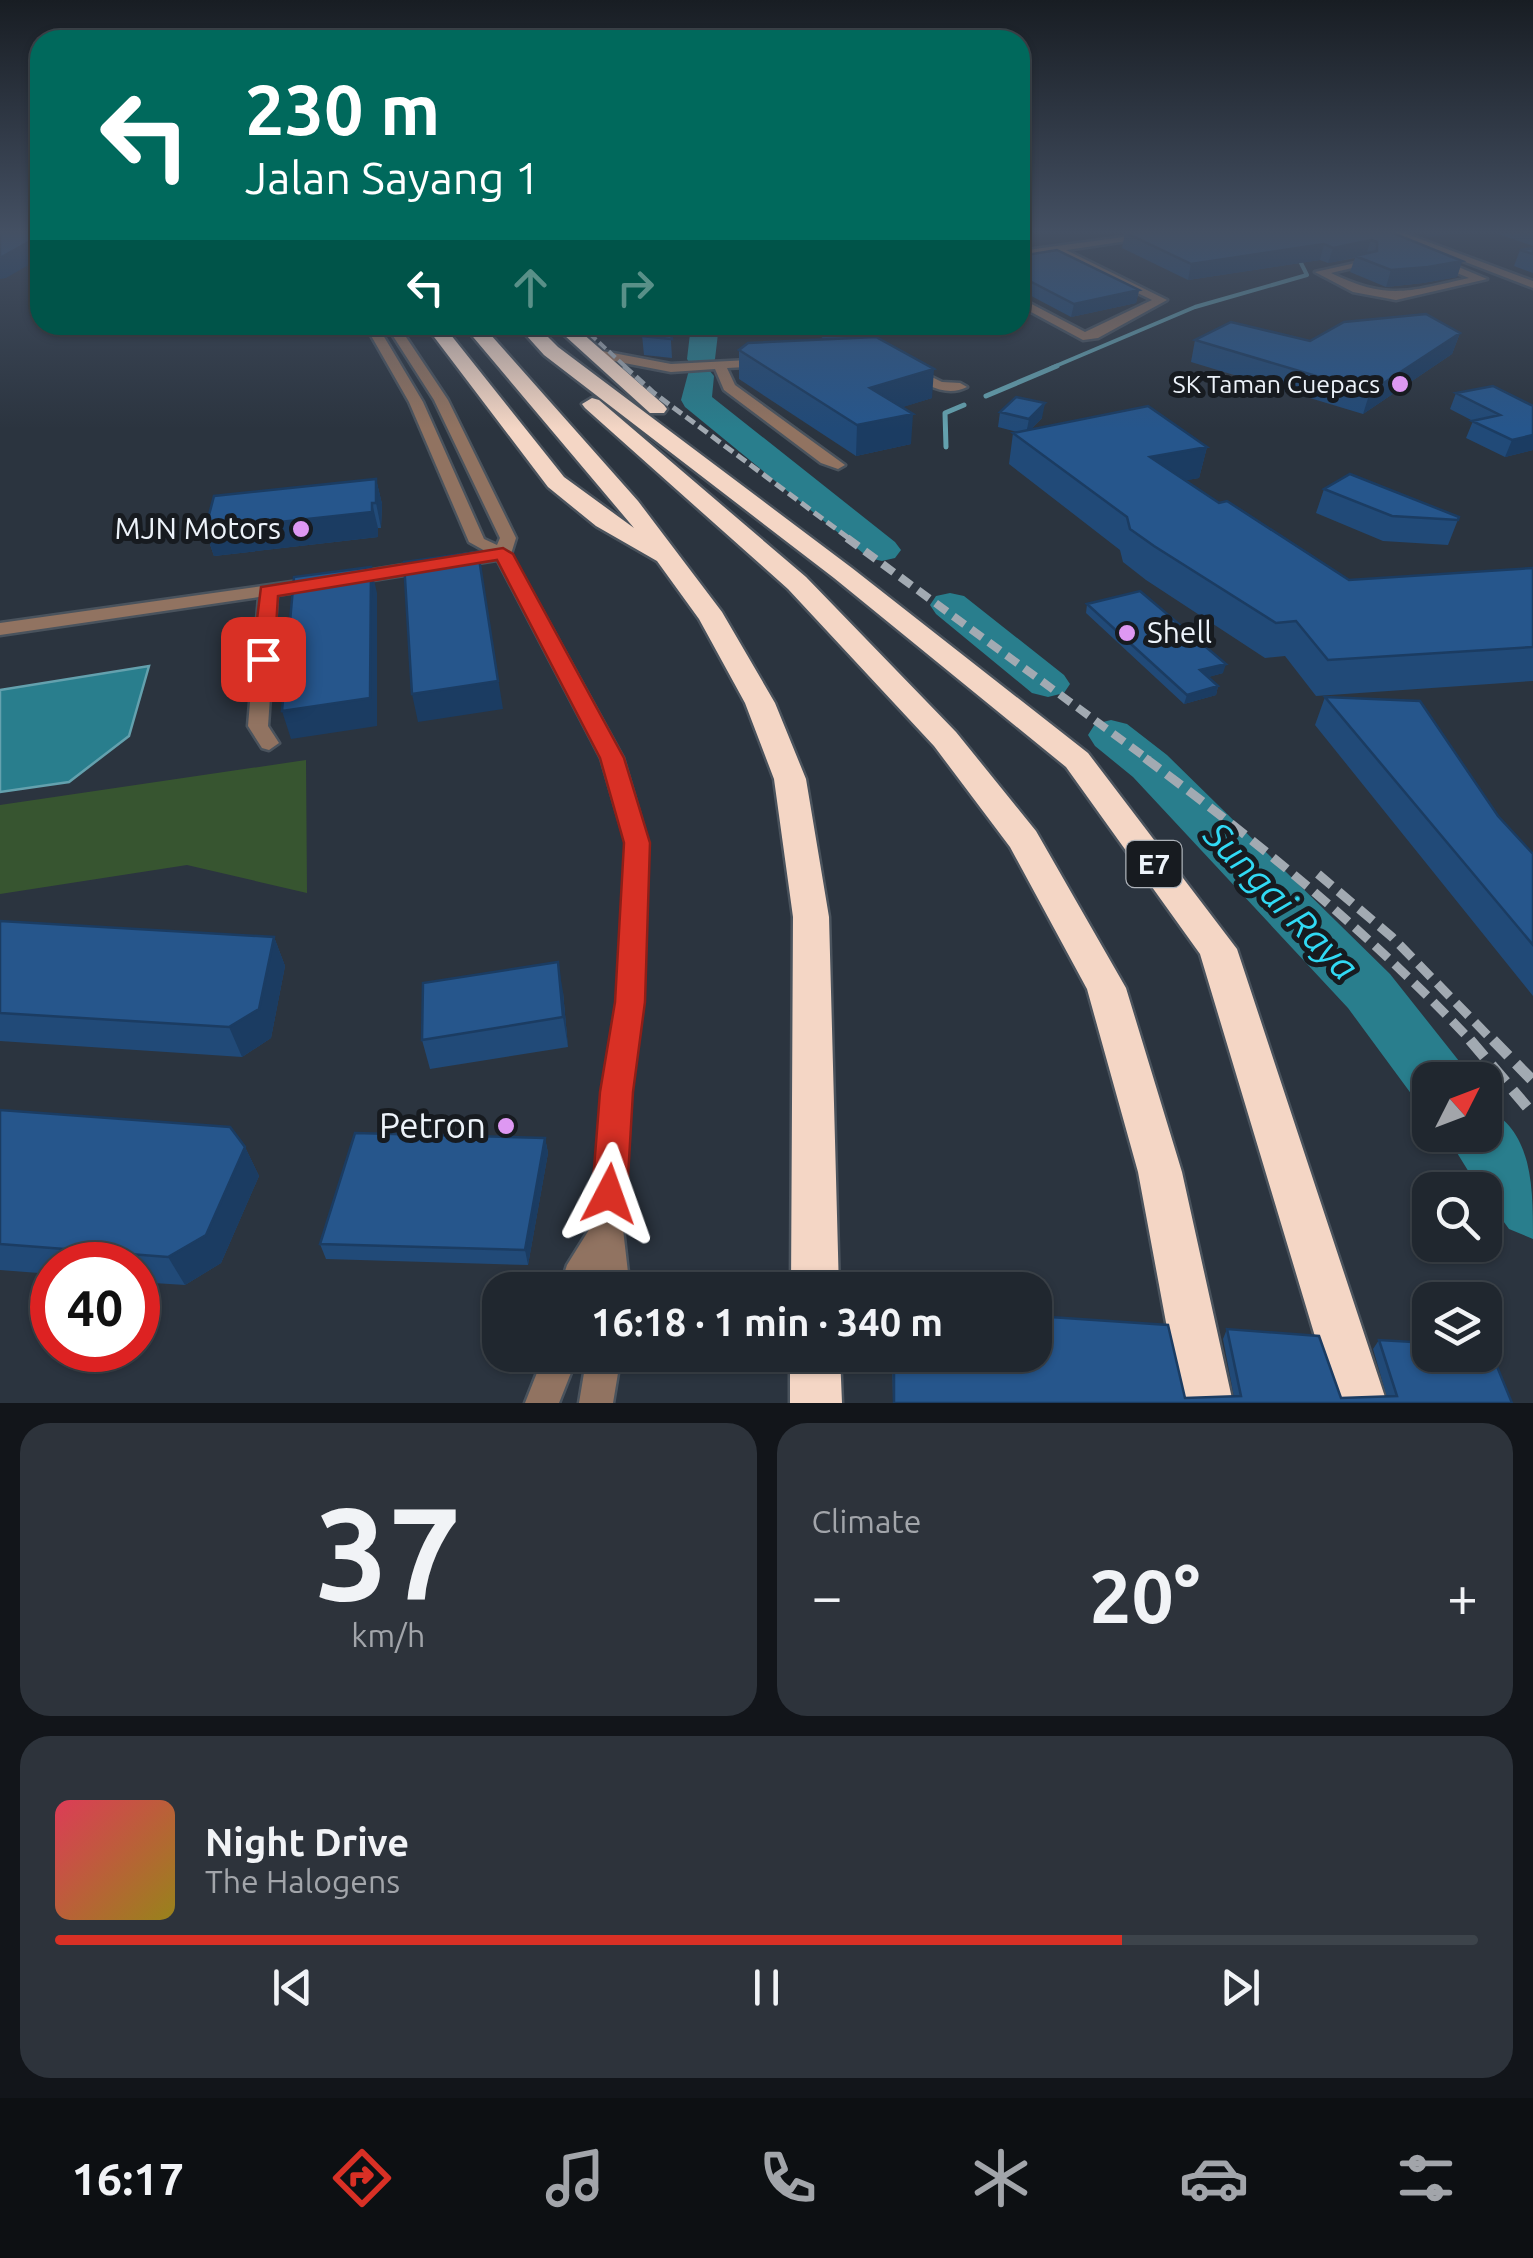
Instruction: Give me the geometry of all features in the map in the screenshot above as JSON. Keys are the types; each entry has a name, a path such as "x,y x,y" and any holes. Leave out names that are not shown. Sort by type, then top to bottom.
{"highway":[{"path":"422,335 462,388 508,422"},
{"path":"442,335 556,482 605,521 672,562"},
{"path":"481,335 630,506 672,562 737,658 760,703 790,779 811,917 815,1272"},
{"path":"519,335 566,382 757,548 867,654 945,740 1024,840 1106,988 1160,1172 1207,1403"},
{"name":"E7","path":"536,335 551,351 1076,760 1218,949 1361,1403"},
{"path":"573,335 704,452 720,479"},
{"path":"815,1372 816,1403"}],"street":[{"path":"1030,307 1083,336 1110,327 1161,300 1158,298"},
{"path":"376,335 416,402 477,542 503,554 612,758 637,843 630,1002 616,1092 607,1229 612,1272"},
{"path":"399,335 441,400 508,538 503,554"},
{"path":"592,353 653,366 694,368 774,362"},
{"path":"897,363 940,386 960,388"},
{"path":"720,366 729,386 826,460 838,464"},
{"path":"633,387 694,368"},
{"path":"436,565 456,559 477,542"},
{"path":"0,630 503,554"},
{"path":"268,591 258,726 269,744"},
{"path":"580,1272 607,1229"},
{"path":"542,1403 555,1372"},
{"path":"596,1403 601,1372"}],"green space":[{"path":"306,760 307,893 187,865 0,894 0,805"}],"water":[{"path":"149,666 129,736 69,782 0,792 0,690"}],"building":[{"path":"1063,298 1100,298 1074,304"},
{"path":"1426,314 1460,333 1370,392 1195,340 1231,322 1310,341 1344,322"},
{"path":"671,335 672,339 642,336"},
{"path":"876,337 934,369 870,388 913,414 857,425 739,350 748,343"},
{"path":"1493,386 1533,406 1533,435 1512,440 1472,421 1500,415 1456,393"},
{"path":"1016,397 1045,403 1029,419 1000,412"},
{"path":"1148,406 1207,447 1150,457 1219,503 1227,501 1349,580 1533,568 1533,647 1328,660 1296,621 1276,623 1154,546 1130,529 1127,517 1013,433"},
{"path":"1350,474 1459,517 1458,520 1392,516 1324,489"},
{"path":"376,479 372,512 205,530 214,496"},
{"path":"478,552 498,681 412,694 404,562"},
{"path":"371,567 370,698 282,711 294,577"},
{"path":"1140,591 1226,664 1200,670 1218,686 1187,695 1087,604"},
{"path":"1325,697 1420,701 1498,816 1533,854 1533,945"},
{"path":"0,921 274,937 259,1009 229,1027 0,1013"},
{"path":"558,962 563,1017 422,1040 423,983"},
{"path":"0,1110 230,1127 245,1147 206,1235 168,1257 160,1256 160,1242 0,1244"},
{"path":"355,1133 545,1138 525,1250 320,1244"},
{"path":"1052,1317 1168,1325 1185,1398 1241,1396 1227,1329 1319,1336 1341,1398 1397,1396 1379,1340 1412,1342 1412,1372 1499,1372 1512,1403 894,1403 894,1372 1052,1372"}],"waterway":[{"path":"1051,368 1195,307 1225,298"},
{"name":"Sungai Raya","path":"701,359 704,335"},
{"path":"986,396 1057,366"},
{"name":"Sungai Raya","path":"699,376 696,400 882,550"},
{"path":"946,447 945,413 964,405"},
{"name":"Sungai Raya","path":"950,605 1048,684"},
{"name":"Sungai Raya","path":"1111,735 1150,766 1369,991 1423,1062"},
{"name":"Sungai Raya","path":"1492,1152 1533,1206"}],"railway":[{"path":"591,335 627,368"},
{"path":"624,366 654,393 851,540"},
{"path":"847,538 1149,760"},
{"path":"1145,758 1315,893 1473,1043"},
{"path":"1318,874 1392,937 1495,1043"},
{"path":"1470,1040 1533,1114"},
{"path":"1493,1040 1533,1081"}],"place":[{"name":"SK Taman Cuepacs","path":"1400,384"},
{"name":"MJN Motors","path":"301,529"},
{"name":"Shell","path":"1127,633"},
{"name":"Petron","path":"506,1126"}],"route":[{"path":"263,659 268,591 503,554 612,758 637,843 630,1002 616,1092 609,1194"}]}
